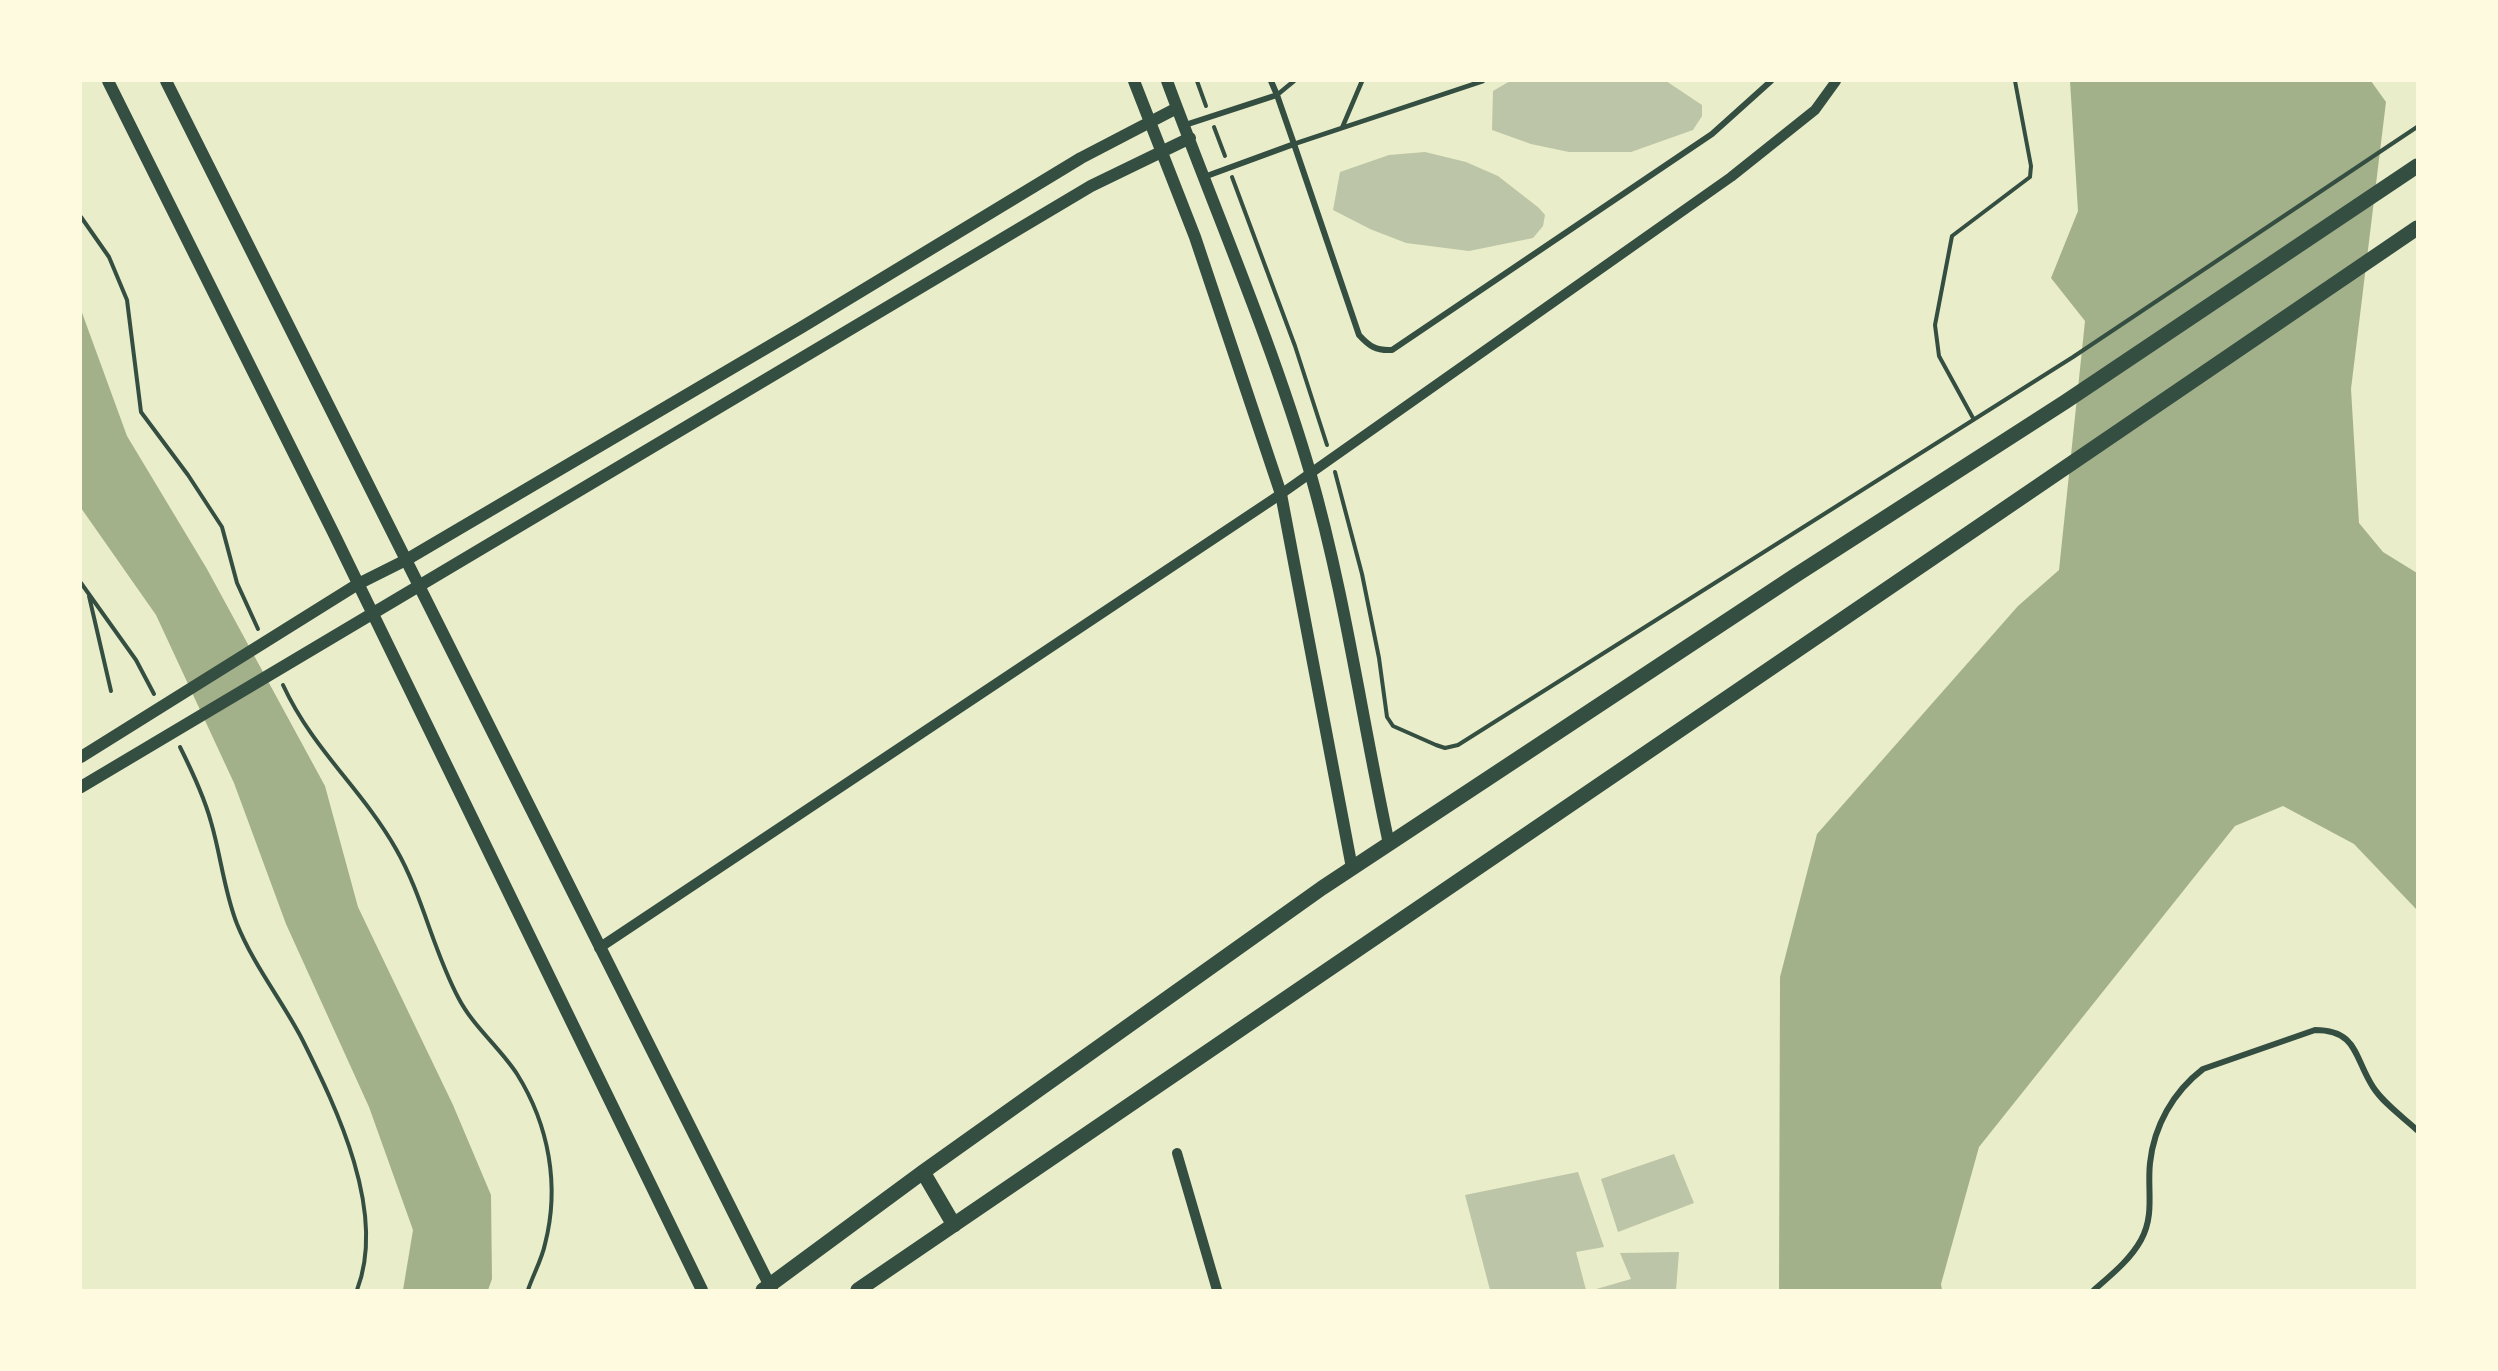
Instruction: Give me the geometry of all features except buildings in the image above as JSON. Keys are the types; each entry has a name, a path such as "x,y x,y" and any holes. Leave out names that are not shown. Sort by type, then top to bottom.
{"highway":[{"path":"768,1288 923,1172 1352,868 2065,402 2417,166"},
{"path":"858,1290 1183,1071 2053,472 2417,228"},
{"path":"923,1172 954,1225"}],"main road":[{"path":"108,81 358,584 702,1290"},
{"path":"165,81 420,587 768,1288"},
{"path":"1134,81 1195,237 1281,494 1352,868"},
{"path":"1167,81 1274,361 1310,473 1341,598 1389,844"},
{"path":"81,757 139,723 358,584 406,560 802,327 1081,158 1149,120 1177,108"},
{"path":"81,787 1091,186 1190,138"}],"street":[{"path":"1271,81 1359,335 1368,345 1380,350 1392,350 1712,134 1771,81"},
{"path":"599,948 1281,494 1731,177 1815,110 1836,81"},
{"path":"1185,125 1276,95"},
{"path":"1204,177 1294,144"},
{"path":"2094,1290 2126,1260 2142,1239 2150,1207 2150,1163 2163,1117 2188,1081 2203,1070 2314,1030 2331,1030 2343,1035 2354,1049 2372,1086 2417,1130"},
{"path":"1177,1153 1217,1290"}],"lane":[{"path":"1276,95 1294,81"},
{"path":"1342,128 1362,81"},
{"path":"1294,144 1471,83 1483,81"}],"path":[{"path":"1197,81 1295,346 1331,458 1362,574 1379,658 1387,717 1393,726 1445,748 1458,745 2073,357 2417,127"},
{"path":"1973,418 1938,356 1935,325 1952,236 2030,177 2031,166 2015,81"},
{"path":"81,216 110,257 127,300 141,412 188,475 222,527 237,583 260,633"},
{"path":"81,583 136,660 156,699"},
{"path":"88,592 111,691"},
{"path":"283,684 302,723 326,756 362,798 395,848 417,890 440,960 460,1001 517,1075 536,1114 549,1153 554,1196 545,1245 528,1290"},
{"path":"176,739 196,778 211,822 229,902 238,926 258,971 302,1039 350,1149 360,1184 368,1233 365,1270 357,1290"}],"shaded area":[{"path":"2070,81 2371,81 2386,102 2351,389 2359,523 2383,552 2417,573 2417,910 2354,844 2283,806 2235,826 1979,1147 1941,1284 1942,1290 1779,1290 1780,977 1817,834 2018,606 2059,570 2085,321 2051,278 2078,211"},
{"path":"81,310 127,436 207,569 325,786 358,907 453,1105 491,1195 492,1279 488,1290 403,1290 413,1230 369,1107 286,924 234,783 156,615 81,508"}]}
